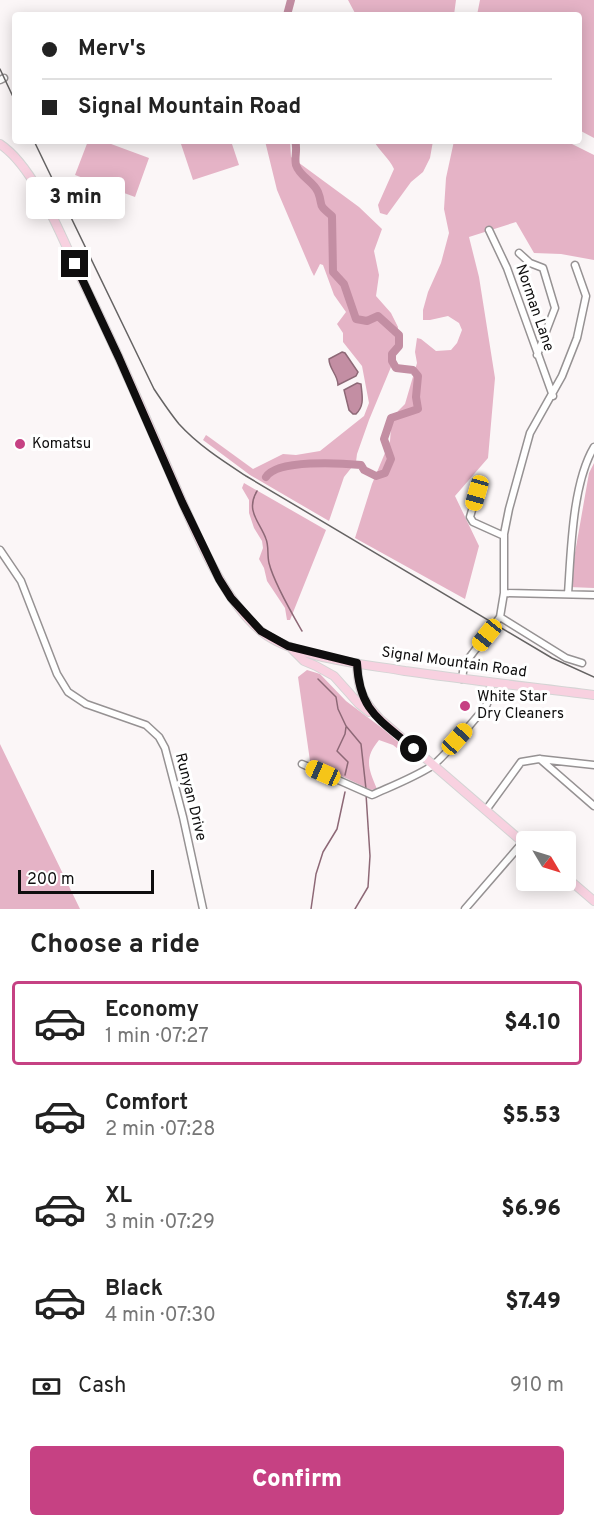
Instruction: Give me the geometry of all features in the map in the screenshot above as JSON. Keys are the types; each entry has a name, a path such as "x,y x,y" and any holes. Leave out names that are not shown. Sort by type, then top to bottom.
{"main road":[{"name":"Signal Mountain Road","path":"0,144 24,167 43,198 119,358 182,502 219,579 231,598 261,631 291,647 357,663 491,683 594,694"},
{"path":"291,647 304,661 334,676 359,704 380,719 516,835"},
{"path":"357,663 358,681 363,699 380,719"},
{"path":"576,884 593,896"}],"street":[{"name":"Norman Lane","path":"489,230 507,268 553,396"},
{"path":"519,253 530,263 543,268 555,308 537,355"},
{"path":"462,679 464,665 500,617 504,594 504,536 509,509 530,433 553,396 577,338 586,296 575,265"},
{"path":"586,296 594,296"},
{"path":"568,594 573,522 582,480 594,447"},
{"path":"477,493 470,517 473,522 504,536"},
{"name":"Runyan Drive","path":"0,550 21,581 57,674 68,692 86,704 146,725 159,737 165,748 183,817 203,909"},
{"path":"504,594 594,595"},
{"path":"500,617 567,658 582,663"},
{"path":"302,764 372,795 401,783 434,765 483,710 487,704 491,683"},
{"path":"486,810 521,762 539,759 594,765"},
{"path":"539,759 594,806"},
{"path":"465,909 516,853"}],"shaded area":[{"path":"348,0 456,0 454,12 354,12"},
{"path":"480,0 594,0 594,138 582,132 582,12 478,12"},
{"path":"87,144 111,144 149,158 135,197 75,175"},
{"path":"181,144 232,144 239,165 193,180"},
{"path":"266,144 290,144 291,157 359,207 382,229 374,251 379,275 376,296 391,313 398,327 395,346 389,354 391,367 369,420 356,462 344,477 329,521 250,475 203,440 206,435 253,469 283,454 296,455 320,451 364,416 369,403 362,366 343,342 343,333 337,324 346,312 334,295 323,265 320,264 314,276 277,190"},
{"path":"376,144 432,144 430,158 423,172 411,182 387,215 380,213 378,205 394,169"},
{"path":"453,144 572,144 594,155 594,260 561,254 534,253 516,222 469,237 479,277 495,378 488,458 455,496 479,546 465,599 355,538 372,484 390,441 391,427 398,411 405,404 417,363 415,352 417,338 436,351 451,350 457,343 462,330 459,323 448,316 423,320 428,292 441,263 449,233 444,209 446,178"},
{"path":"342,352 358,372 356,376 338,385 329,359"},
{"path":"357,383 361,384 362,404 359,411 353,414 349,410 344,390"},
{"path":"594,463 594,588 569,587 589,473"},
{"path":"244,483 326,530 290,620 287,620 285,608 267,581 259,559 263,548 262,541 249,513 249,500 242,488"},
{"path":"307,670 320,674 346,701 409,751 410,754 406,755 393,745 379,740 369,758 371,775 377,789 371,790 310,761 298,677"},
{"path":"0,744 80,909 0,909"}],"waterway":[{"path":"288,12 291,0"},
{"path":"266,477 272,471 283,467 310,464 361,465 364,470 376,476 385,473 391,459 384,439 391,418 418,409 416,397 418,376 413,370 396,368 392,361 392,354 399,346 399,335 378,316 367,321 356,319 344,284 333,272 332,216 322,207 316,188 298,169 296,144"},
{"path":"257,491 252,505 267,542 271,571 302,631"},
{"path":"318,679 336,697 338,709 346,726 361,744 366,789"},
{"path":"345,775 348,762 337,751 346,727"},
{"path":"311,909 316,874 323,852 337,829 345,792"},
{"path":"355,909 368,887 370,856 366,794"}],"railway":[{"path":"0,69 12,95"},
{"path":"35,144 154,389 186,432 246,476 552,658 594,677"}],"place":[{"name":"Komatsu","path":"20,444"},
{"name":"White Star Dry Cleaners","path":"465,706"}],"route":[{"path":"75,264 182,502 219,579 231,598 261,631 274,639 288,646 357,663 359,689 363,699 380,719 414,749"}]}
